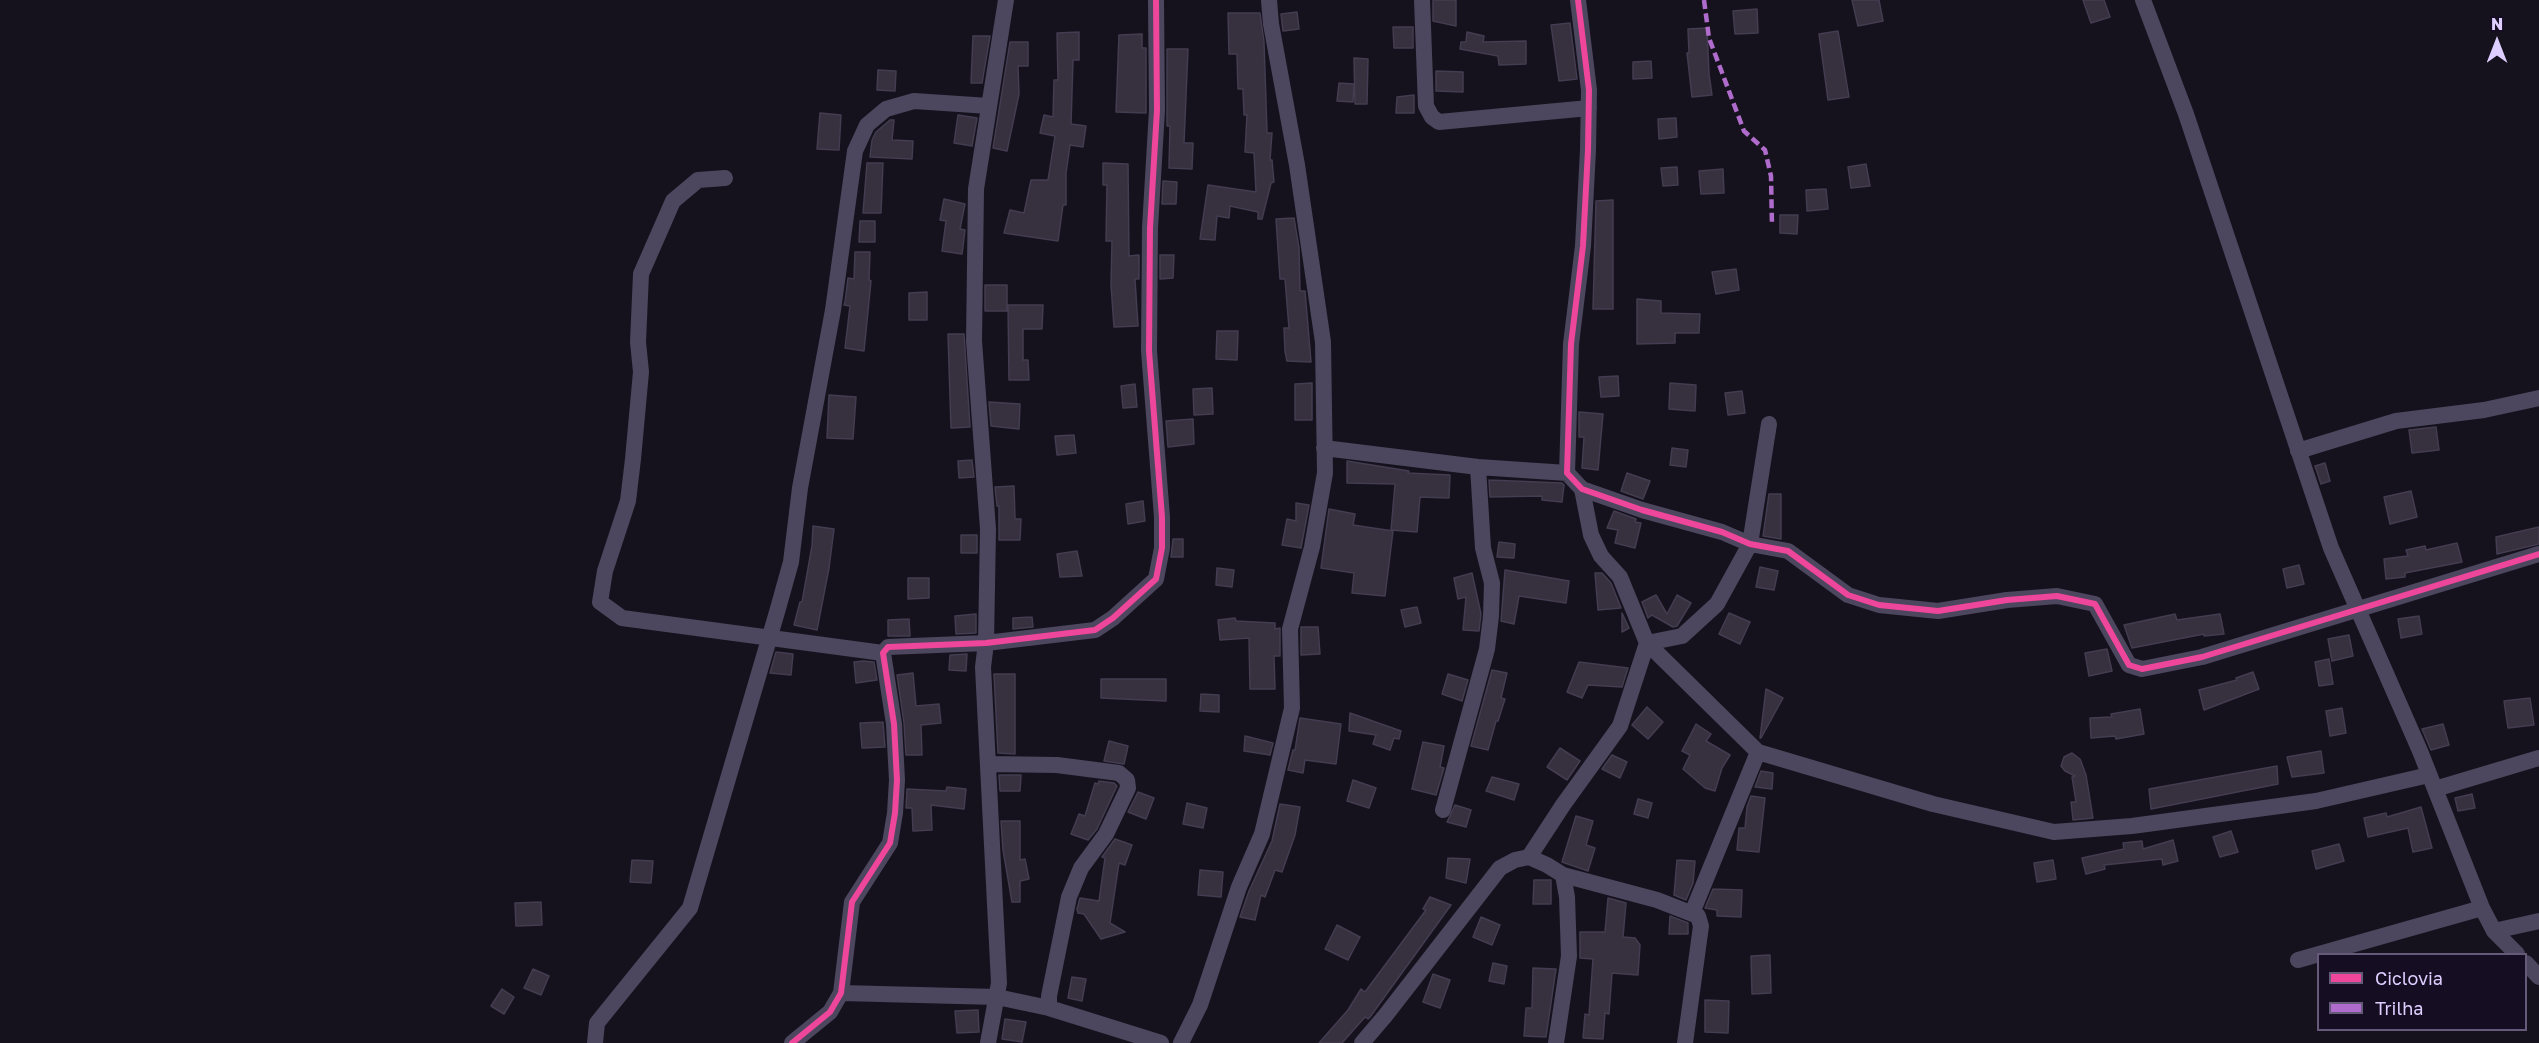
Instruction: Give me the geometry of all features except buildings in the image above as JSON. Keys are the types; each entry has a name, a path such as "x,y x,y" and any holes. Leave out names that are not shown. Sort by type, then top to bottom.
{"street":[{"path":"988,1043 999,982 990,764 983,667 986,643 988,529 975,317 976,189 1006,0"},
{"path":"883,652 888,647 986,643 1095,630 1113,618 1156,579 1160,564 1162,517 1149,351 1150,228 1157,110 1156,0"},
{"path":"1181,1043 1200,1005 1239,887 1262,834 1292,708 1290,629 1312,547 1325,473 1323,342 1297,165 1268,0"},
{"path":"1422,0 1426,106 1431,117 1440,122 1589,108"},
{"path":"1567,473 1571,345 1584,246 1589,108 1589,90 1578,0"},
{"path":"2143,0 2186,114 2331,549 2432,782 2481,908 2494,931 2516,953"},
{"path":"595,1043 597,1023 690,908 791,562 800,488 832,310 855,151 867,125 886,109 914,101 989,106"},
{"path":"725,178 698,180 673,201 641,274 638,342 641,372 628,501 604,572 600,602 622,618 883,652"},
{"path":"2298,451 2396,422 2484,410 2539,398"},
{"path":"1647,643 1682,636 1717,604 1750,544 1768,424"},
{"path":"1324,448 1478,466 1567,473 1582,489 1642,510 1722,532 1750,544 1788,551 1848,595 1879,605 1938,611 2007,600 2056,596 2095,604 2129,665 2142,669 2202,657 2539,554"},
{"path":"1443,810 1487,649 1491,616 1492,583 1483,548 1478,466"},
{"path":"1582,489 1592,534 1601,556 1620,577 1647,643 1758,752 1933,804 2054,832 2132,826 2316,801 2380,788 2432,782 2539,758"},
{"path":"1529,857 1620,726 1647,643"},
{"path":"792,1043 830,1012 841,993 852,902 890,843 895,813 894,724 883,652"},
{"path":"1692,913 1758,752"},
{"path":"990,764 1057,765 1119,773 1127,780 1128,788 1106,834 1081,868 1069,897 1049,996 1049,1008"},
{"path":"1362,1043 1500,868 1515,860 1529,857 1563,875 1657,900 1698,916 1701,926 1686,1043"},
{"path":"1556,1043 1569,957 1567,897 1563,875"},
{"path":"2323,953 2481,908"},
{"path":"2494,931 2539,921"},
{"path":"2298,960 2317,955"},
{"path":"2527,964 2539,977"},
{"path":"841,993 997,997 1049,1008 1161,1043"}],"marked path":[{"path":"1704,0 1709,38 1744,131 1765,150 1771,176 1772,226"}],"cycle path":[{"path":"792,1043 830,1012 841,993 852,902 890,843 897,780 894,724 883,653 888,647 986,643 1095,630 1113,618 1156,579 1162,548 1162,517 1149,351 1150,228 1157,110 1156,0"},
{"path":"1578,0 1589,90 1588,150 1583,246 1571,344 1567,473 1582,489 1642,510 1722,532 1750,544 1788,551 1848,595 1879,605 1938,611 2007,600 2057,596 2095,604 2129,665 2142,669 2202,657 2539,554"}]}
